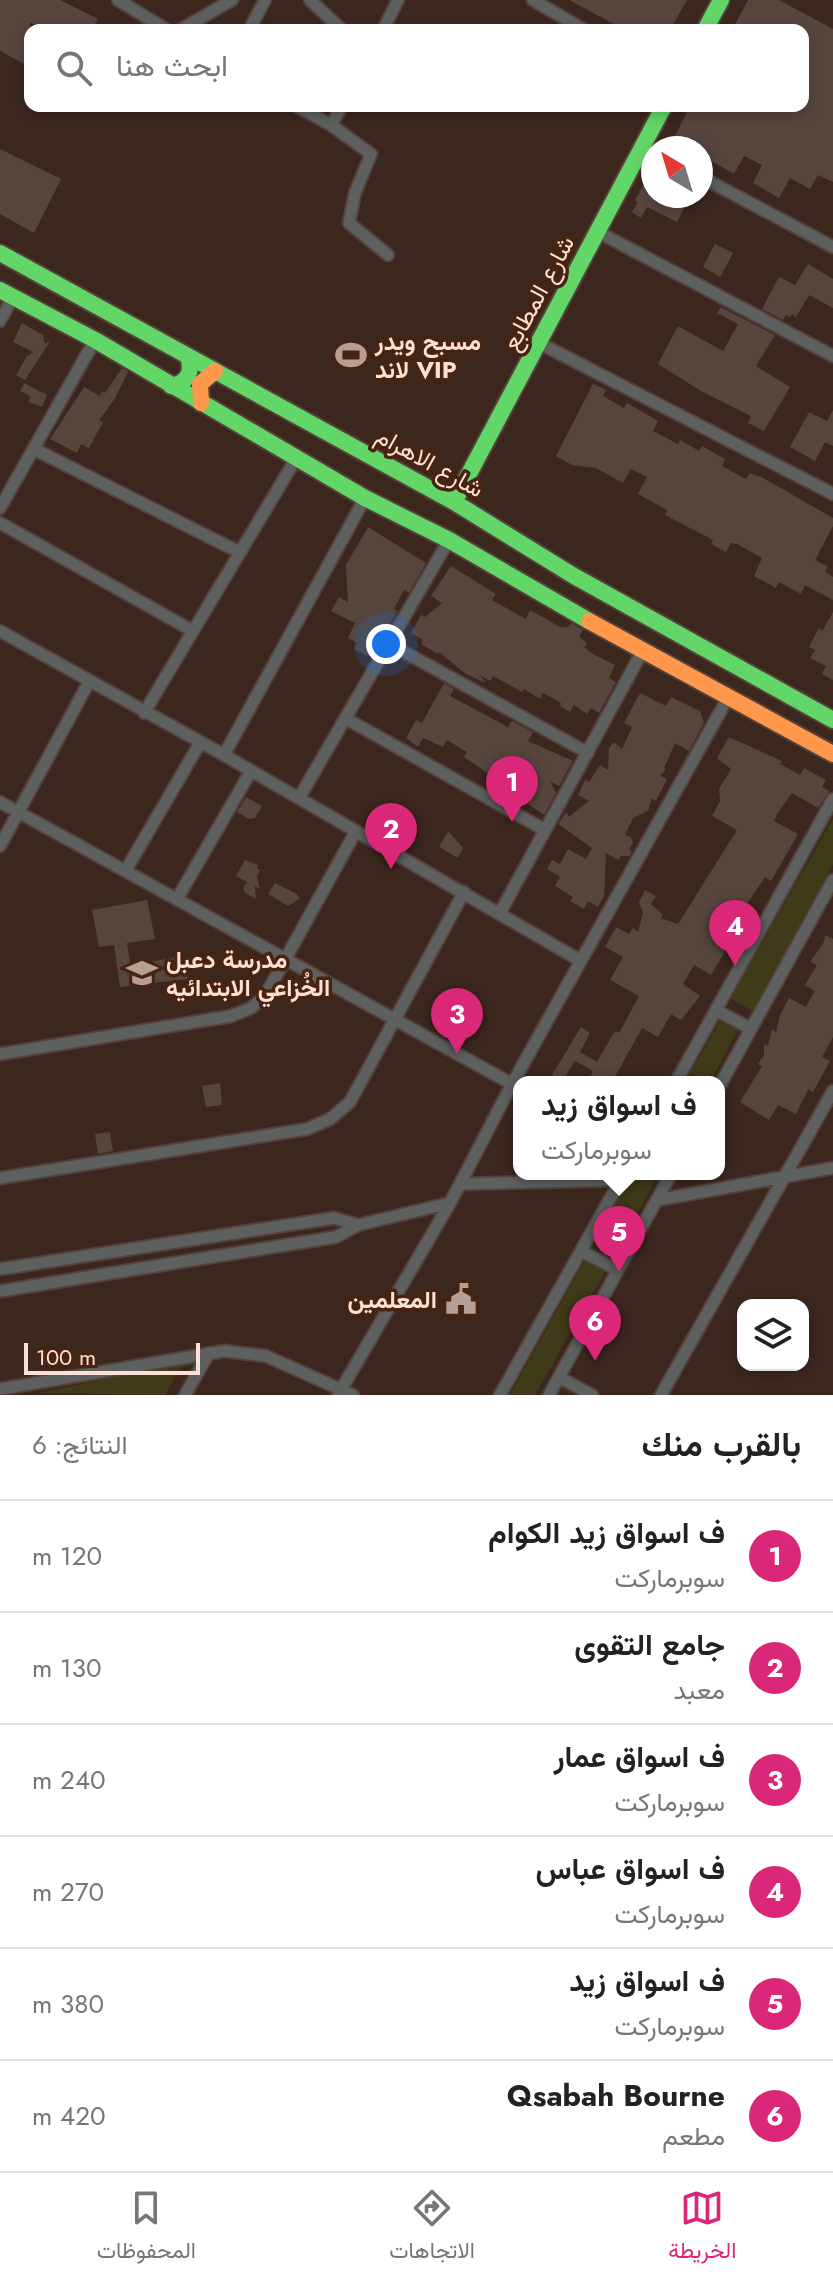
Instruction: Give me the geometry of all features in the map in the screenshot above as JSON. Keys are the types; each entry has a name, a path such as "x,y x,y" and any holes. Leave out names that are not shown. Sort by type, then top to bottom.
{"main road":[{"path":"708,24 721,0"},
{"name":"شارع المطابع","path":"653,136 662,112"},
{"name":"شارع المطابع","path":"454,502 598,232 641,161"},
{"name":"شارع الاهرام","path":"0,253 454,502 574,576 833,720"},
{"path":"7,294 95,340 365,498 449,540 642,652 833,754"},
{"path":"171,386 189,377 191,363 188,356"},
{"path":"201,403 199,384 215,371"},
{"path":"531,586 545,576 545,559"},
{"path":"558,601 561,584 574,576"}],"street":[{"path":"118,0 157,24"},
{"path":"190,24 232,0"},
{"path":"252,24 265,0"},
{"path":"310,0 336,24"},
{"path":"386,24 398,0"},
{"path":"533,0 574,24"},
{"path":"307,112 371,154 355,193 349,223 388,255"},
{"path":"331,125 339,112"},
{"path":"713,183 833,247"},
{"path":"598,232 833,356"},
{"path":"0,321 7,294"},
{"path":"0,508 95,340"},
{"path":"539,343 833,494"},
{"path":"34,449 239,552"},
{"path":"144,713 297,457"},
{"path":"224,755 365,498"},
{"path":"0,523 193,631"},
{"path":"299,798 449,540"},
{"path":"0,631 224,755 581,961"},
{"path":"388,643 588,753"},
{"path":"500,913 642,652"},
{"path":"0,846 89,682"},
{"path":"516,1076 729,696"},
{"path":"345,718 545,830"},
{"path":"126,870 200,743"},
{"path":"177,899 251,771"},
{"path":"679,1076 833,799"},
{"path":"0,802 512,1084 450,1203 340,1392"},
{"path":"0,1054 231,1016 251,1008 265,996 287,959 356,831"},
{"path":"725,1076 832,883"},
{"path":"0,1178 307,1129 330,1119 350,1102 464,892"},
{"path":"716,1010 751,1029"},
{"path":"661,1395 833,1091"},
{"path":"657,1200 833,1168"},
{"path":"460,1184 553,1180"},
{"path":"500,1395 621,1180"},
{"path":"549,1395 668,1180"},
{"path":"0,1291 336,1237 358,1225 450,1203"},
{"path":"0,1269 334,1218 358,1225"},
{"path":"581,1251 618,1270"},
{"path":"72,1257 75,1278"},
{"path":"0,1389 209,1353 247,1352 266,1356 340,1392 353,1395"},
{"path":"185,1395 209,1353"},
{"path":"559,1377 592,1395"}],"shaded area":[{"path":"833,819 833,864 753,1011 730,998"},
{"path":"721,1019 739,1028 713,1076 688,1076"},
{"path":"629,1180 656,1180 618,1248 596,1236"},
{"path":"585,1260 606,1270 535,1395 510,1395"},
{"path":"184,1362 165,1395 39,1393"}],"building":[{"path":"0,0 60,0 98,19 95,24 24,24 24,64 0,51"},
{"path":"569,0 687,0 673,24 614,24"},
{"path":"748,0 779,0 833,29 833,182 818,175 810,189 790,178 779,198 753,183 762,165 744,156 734,174 713,162 713,136 675,136 687,112 809,112 809,24 735,24"},
{"path":"0,149 61,179 34,233 0,214"},
{"path":"641,189 641,208 646,208 641,218 632,212 638,202 635,200"},
{"path":"649,208 684,208 677,222"},
{"path":"715,244 733,253 720,277 703,267"},
{"path":"808,264 833,279 833,308 809,295 796,317 786,315 783,320 762,309 779,277 795,285"},
{"path":"721,307 775,335 756,366 790,387 764,431 748,423 751,416 701,391 658,364 678,326 723,351 738,324 717,313"},
{"path":"22,323 43,335 45,344 51,340 25,380 16,375 27,356 33,352 13,342"},
{"path":"122,368 128,372 114,400 99,420 103,422 89,448 81,444 77,453 50,439 84,387 100,396"},
{"path":"24,383 47,395 42,407 29,402 30,396 20,391"},
{"path":"593,384 606,390 603,396 624,408 627,403 658,421 653,431 678,444 680,440 699,451 702,446 725,459 722,466 746,479 750,473 763,478 833,518 833,526 815,560 828,567 825,572 833,577 833,600 805,585 801,594 779,582 776,588 754,576 762,558 731,543 726,552 711,544 713,540 665,515 667,510 638,494 647,477 631,469 623,483 596,468 572,465 556,456"},
{"path":"833,410 833,446 825,442 815,461 790,447 809,412 827,421"},
{"path":"368,527 426,563 409,593 404,590 394,609 398,611 368,656 354,649 357,643 348,638 355,623 331,611 339,597 348,602 346,565"},
{"path":"451,566 496,594 492,600 526,619 530,610 560,627 568,627 571,623 583,630 579,636 587,644 584,647 615,665 609,678 616,682 599,713 591,708 587,714 574,705 570,712 543,693 540,699 493,676 490,681 480,675 486,683 466,674 439,652 421,644 423,640 411,633 421,615 425,617 442,603 431,596"},
{"path":"833,612 833,680 822,674 826,666 810,658 815,650 809,647 819,628 823,630"},
{"path":"444,683 454,689 450,696 508,727 512,721 533,732 528,741 573,761 559,786 550,781 556,793 544,815 528,804 503,794 507,788 493,781 495,778 464,757 467,752 447,740 443,747 423,738 418,747 406,738 416,720 422,723"},
{"path":"640,693 666,706 671,697 700,711 704,723 689,751 675,743 666,769 660,776 667,779 656,801 652,798 648,811 633,818 625,835 631,837 633,843 629,849 632,851 630,856 621,856 618,860 606,853 604,896 598,907 588,901 584,909 570,901 573,897 555,886 560,877 547,869 552,860 560,864 568,849 586,859 592,848 558,824 566,812 569,817 589,801 578,795 585,780 589,782 600,765 608,770 609,748 614,742 622,749 632,727 624,723"},
{"path":"729,737 782,761 780,764 800,775 804,768 826,780 822,787 829,791 818,808 792,793 779,811 774,821 798,834 771,881 765,877 745,907 747,909 728,939 731,941 711,975 694,965 683,984 700,996 681,1020 671,1014 658,1037 642,1028 615,1076 590,1076 593,1071 575,1061 566,1076 553,1076 581,1027 590,1033 580,1052 597,1062 615,1031 619,1033 639,996 610,980 623,957 605,947 616,927 629,934 633,928 638,932 643,913 639,902 645,890 656,896 651,904 663,915 661,918 678,924 737,830 712,816 720,801 719,789 731,769 717,758"},
{"path":"246,797 262,806 255,818 249,819 237,812"},
{"path":"448,831 463,848 458,858 439,847"},
{"path":"245,860 258,865 257,869 260,870 257,877 260,889 255,886 256,899 245,893 243,888 247,882 236,876"},
{"path":"275,883 297,894 299,899 288,906 268,894"},
{"path":"147,900 155,939 127,943 130,965 184,956 188,979 120,987 114,945 99,947 92,910"},
{"path":"825,935 833,939 833,1037 822,1057 830,1061 813,1092 808,1090 796,1114 778,1105 769,1120 740,1102 762,1066 758,1064 764,1055 764,1044 768,1046 772,1029 776,1032 789,998 806,1007 815,991 805,985 817,965 810,962 824,942"},
{"path":"220,1083 222,1105 206,1107 202,1086"},
{"path":"110,1132 113,1151 98,1154 95,1134"}],"traffic: fast":[{"path":"708,24 721,0"},
{"path":"454,502 661,112"},
{"path":"0,253 454,502 574,576 833,720"},
{"path":"0,290 95,340 365,498 449,540 589,621"},
{"path":"171,386 188,376 188,356"}],"traffic: slow":[{"path":"201,403 200,384 215,371"},
{"path":"589,621 833,754"}],"place":[{"name":"مسبح ويدر لاند VIP","path":"351,355"},
{"name":"ف اسواق زيد الكوام","path":"512,822"},
{"name":"جامع التقوى","path":"391,869"},
{"name":"ف اسواق عباس","path":"735,966"},
{"name":"مدرسة دعبل الخُزاعي الابتدائيه","path":"142,973"},
{"name":"ف اسواق عمار","path":"457,1054"},
{"name":"ف اسواق زيد","path":"619,1272"},
{"name":"المعلمين","path":"461,1299"},
{"name":"Qsabah Bourne","path":"595,1361"}]}
